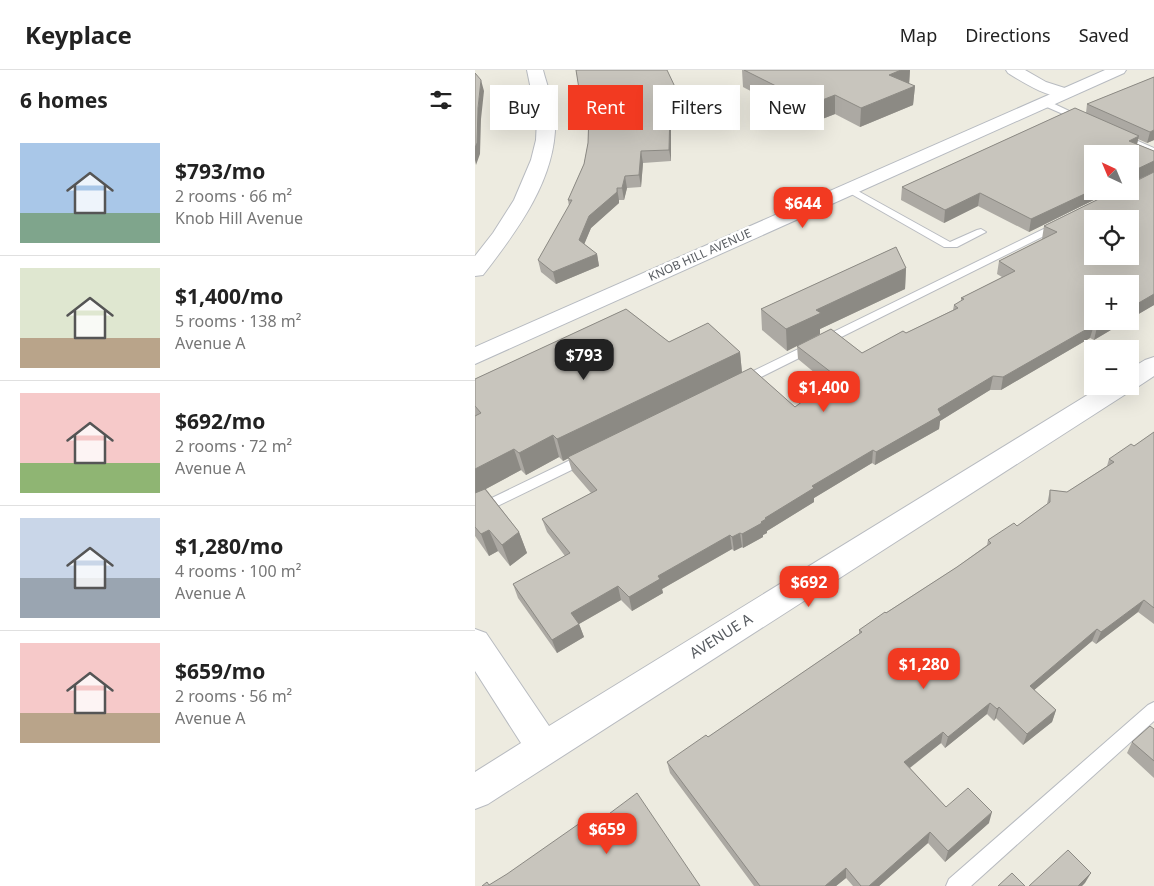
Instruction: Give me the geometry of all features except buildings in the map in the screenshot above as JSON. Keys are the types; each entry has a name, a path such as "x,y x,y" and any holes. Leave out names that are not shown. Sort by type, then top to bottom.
{"street":[{"path":"475,270 497,244 537,175 546,120 535,70"},
{"path":"1014,70 1040,84 1065,93"},
{"name":"KNOB HILL AVENUE","path":"477,352 1118,70"},
{"path":"1139,374 1154,365"},
{"name":"AVENUE A","path":"475,792 543,747 1106,395"},
{"path":"475,643 543,747"}],"lane":[{"path":"1043,102 1094,125"},
{"path":"1111,132 1154,151"},
{"path":"849,189 949,245 953,245 981,232"},
{"path":"734,385 1072,218"},
{"path":"475,512 600,451"},
{"path":"955,886 1154,710"}]}
